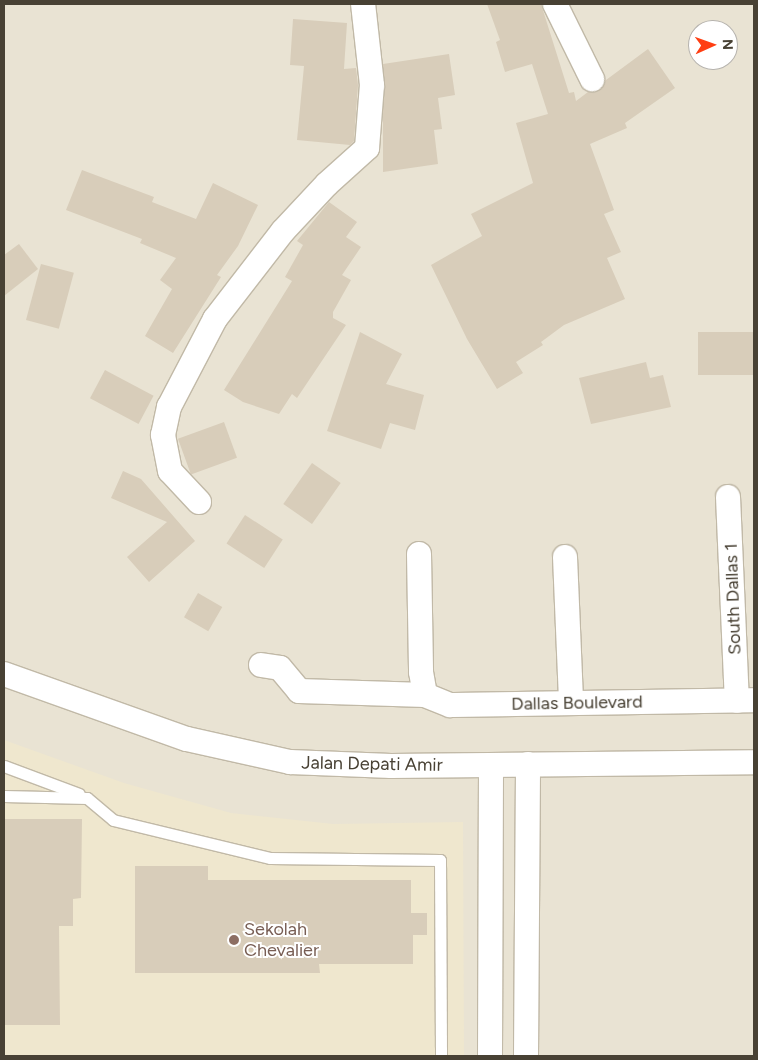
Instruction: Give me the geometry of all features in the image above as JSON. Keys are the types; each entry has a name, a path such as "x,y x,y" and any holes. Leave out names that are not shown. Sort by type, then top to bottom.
{"street":[{"path":"199,502 170,470 163,435 170,407 215,319 283,232 327,184 368,148 372,85 363,4"},
{"path":"555,4 592,78"},
{"name":"South Dallas 1","path":"728,496 746,700"},
{"path":"420,554 423,684"},
{"path":"566,557 572,703"},
{"name":"Dallas Boulevard","path":"261,665 280,668 299,691 423,684 450,705 746,700"},
{"name":"Jalan Depati Amir","path":"4,674 187,740 290,762 491,765 754,762"},
{"path":"526,1056 528,764"},
{"path":"490,1056 491,765"}],"lane":[{"path":"4,766 88,798 113,820 270,858 440,860 441,1056"},
{"path":"4,796 88,798"}],"shaded area":[{"path":"4,4 754,4 754,1056 4,1056"},
{"name":"Sekolah Chevalier","path":"4,740 124,783 231,813 333,824 463,822 464,1056 4,1056"}],"building":[{"path":"487,4 541,4 569,93 574,92 576,101 588,92 598,91 606,80 648,49 675,88 625,123 627,128 590,144 614,210 604,214 621,252 607,258 625,299 564,325 541,342 543,345 516,362 523,373 497,389 467,339 431,265 482,236 471,214 533,183 516,123 548,114 532,64 505,72 496,42 500,40"},
{"path":"293,19 347,23 344,69 356,68 358,85 354,141 350,145 297,140 304,66 290,65"},
{"path":"449,54 455,95 438,98 442,129 434,130 438,164 383,172 383,64"},
{"path":"82,170 154,197 152,202 196,219 213,183 258,205 238,246 217,275 221,277 173,353 145,336 172,289 160,280 176,258 140,243 142,239 66,210"},
{"path":"329,202 357,222 346,237 361,247 342,275 351,280 333,312 333,318 346,325 297,398 292,394 279,414 243,402 224,390 292,281 285,277 303,245 297,241"},
{"path":"19,244 38,269 4,296 4,255"},
{"path":"41,264 74,273 59,329 26,320"},
{"path":"360,332 402,354 386,384 424,395 415,430 390,423 381,449 327,431"},
{"path":"698,332 754,332 754,375 698,375"},
{"path":"646,362 650,378 663,375 671,407 591,424 579,378"},
{"path":"105,370 154,396 139,424 90,398"},
{"path":"224,422 237,458 191,474 178,439"},
{"path":"312,463 341,483 312,524 283,504"},
{"path":"123,471 141,479 195,541 149,582 127,557 167,522 111,498"},
{"path":"245,515 283,540 264,568 226,544"},
{"path":"198,593 222,607 208,631 184,617"},
{"path":"4,819 82,819 81,898 73,899 73,926 59,926 60,1025 4,1025"},
{"path":"135,866 208,866 208,880 411,880 411,913 427,913 427,935 413,935 413,964 319,964 320,973 135,973"}],"place":[{"name":"Sekolah Chevalier","path":"234,940"}]}
